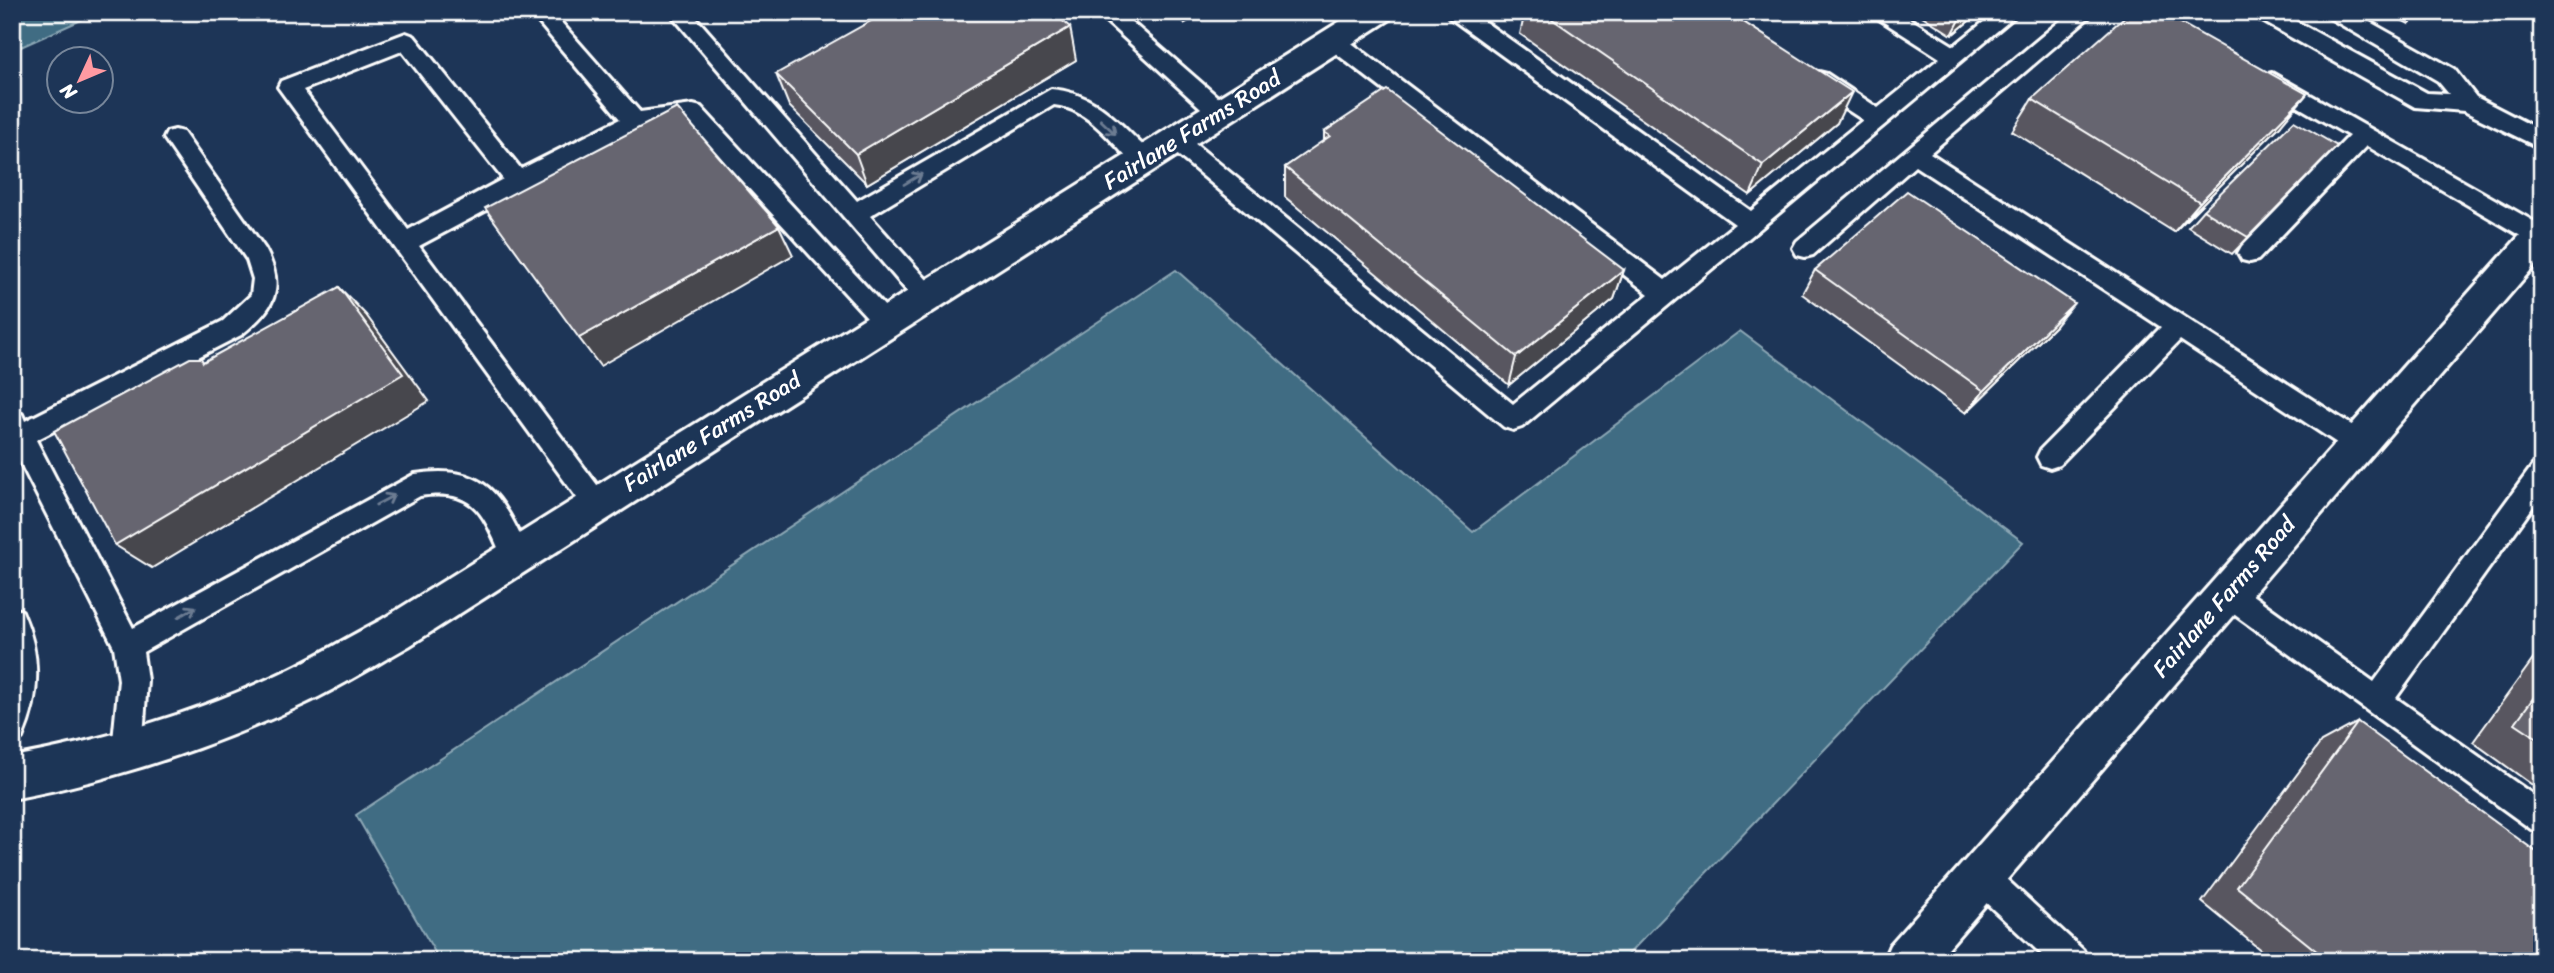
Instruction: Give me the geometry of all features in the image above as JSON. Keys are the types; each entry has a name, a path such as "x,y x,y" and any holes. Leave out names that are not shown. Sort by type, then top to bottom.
{"street":[{"name":"Fairlane Farms Road","path":"12,778 127,751 223,719 294,687 396,632 1378,12"},
{"name":"Fairlane Farms Road","path":"1906,961 2540,234"}],"lane":[{"path":"540,12 635,121"},
{"path":"679,12 927,297"},
{"path":"1106,12 1220,112"},
{"path":"1456,12 1752,224"},
{"path":"1883,12 1955,57"},
{"path":"1175,140 1513,419 2010,12"},
{"path":"1805,248 2085,12"},
{"path":"2262,12 2423,101 2468,103 2542,141"},
{"path":"2335,12 2446,75 2468,103"},
{"path":"1333,40 1666,294"},
{"path":"518,181 406,41 289,87 597,506"},
{"path":"1798,66 1878,120"},
{"path":"2258,74 2540,234"},
{"path":"855,214 1051,97 1066,96 1080,103 1143,160"},
{"path":"404,243 635,121 693,113 887,322"},
{"path":"2250,253 2364,135"},
{"path":"127,751 133,680 128,646 16,428 232,328 255,310 266,291 266,276 257,256 175,138"},
{"path":"1914,154 2358,443"},
{"path":"2050,457 2178,326"},
{"path":"2377,701 2542,473"},
{"path":"128,646 415,485 438,480 456,481 475,489 496,518 516,556"},
{"path":"2227,593 2542,820"},
{"path":"12,620 20,638 24,663 24,693 12,728"},
{"path":"1980,876 2072,961"}],"water":[{"path":"18,12 99,12 12,51 12,15"},
{"path":"1176,270 1473,532 1740,331 2023,542 1622,961 919,961 914,955 906,961 440,961 356,815"}],"building":[{"path":"887,12 1052,12 1070,27 856,154 776,74"},
{"path":"1542,12 1728,12 1852,92 1763,165"},
{"path":"2130,12 2161,12 2307,94 2200,202 2032,99"},
{"path":"1387,90 1624,270 1516,357 1285,167 1330,136 1324,132"},
{"path":"677,108 779,226 579,338 485,208"},
{"path":"2294,121 2337,146 2248,237 2203,210"},
{"path":"1907,191 2074,303 1984,391 1815,270"},
{"path":"339,287 403,374 115,545 54,431 190,358 201,358 203,362"},
{"path":"2542,686 2542,741 2515,723"},
{"path":"2358,722 2542,856 2542,961 2329,961 2237,887"}]}
